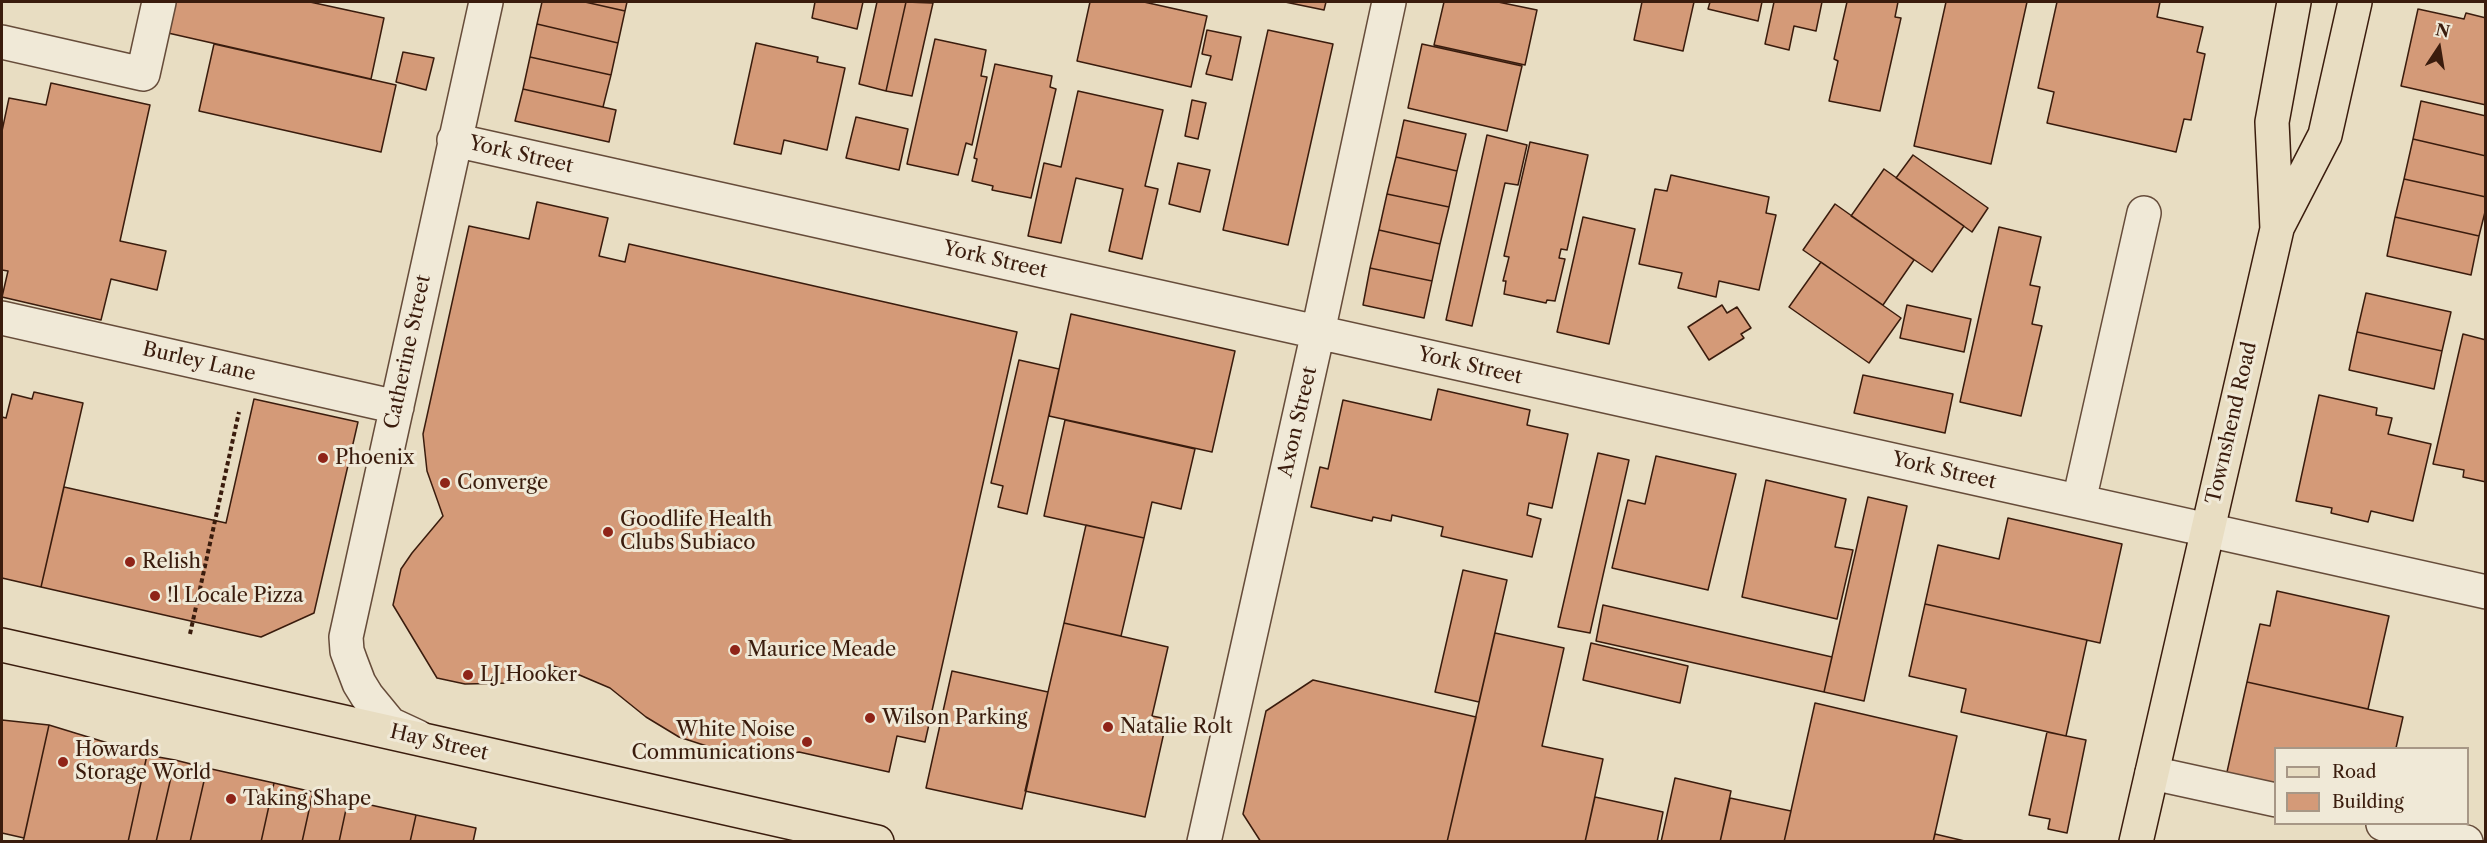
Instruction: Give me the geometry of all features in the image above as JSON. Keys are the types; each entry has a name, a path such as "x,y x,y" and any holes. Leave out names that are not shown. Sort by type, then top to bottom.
{"main road":[{"name":"Townshend Road","path":"2136,842 2277,229 2272,122 2294,2"},
{"path":"2277,229 2325,135 2355,2"},
{"name":"Hay Street","path":"2,645 878,842"}],"street":[{"path":"2,42 143,74 159,2"},
{"name":"Catherine Street","path":"425,740 398,729 382,716 359,683 347,651 346,637 486,2"},
{"name":"Axon Street","path":"1204,842 1389,2"},
{"name":"York Street","path":"454,140 2486,592"},
{"path":"2079,501 2144,213"},
{"name":"Burley Lane","path":"2,318 397,407"},
{"path":"2152,773 2274,800"},
{"path":"2390,825 2476,839"}],"path":[{"path":"190,634 248,373"}],"building":[{"path":"175,2 310,2 384,18 371,79 168,33"},
{"path":"542,2 585,2 625,11 618,43 537,24"},
{"path":"585,2 627,2 625,11"},
{"path":"815,2 863,2 857,29 812,18"},
{"path":"877,2 906,2 886,91 859,84"},
{"path":"906,2 933,3 912,96 886,91"},
{"path":"1090,2 1144,2 1207,16 1191,87 1077,61"},
{"path":"1285,2 1326,2 1324,10"},
{"path":"1444,2 1498,2 1537,10 1525,65 1434,45"},
{"path":"1642,2 1694,2 1683,51 1634,40"},
{"path":"1710,2 1762,2 1758,21 1708,9"},
{"path":"1774,2 1822,2 1816,31 1794,26 1789,50 1765,44"},
{"path":"1847,2 1898,2 1895,17 1901,18 1880,111 1829,101 1838,61 1834,59"},
{"path":"1946,2 2027,2 1991,164 1914,146"},
{"path":"2057,2 2160,2 2157,17 2203,27 2197,52 2205,54 2191,120 2184,119 2176,152 2047,123 2054,92 2038,88"},
{"path":"2418,9 2464,19 2466,13 2486,18 2486,105 2401,86"},
{"path":"537,24 618,43 611,75 530,57"},
{"path":"1207,30 1241,37 1232,80 1206,74 1211,56 1202,54"},
{"path":"1268,30 1333,44 1288,245 1223,230"},
{"path":"935,39 986,50 981,76 987,77 972,145 966,143 958,175 907,164"},
{"path":"756,43 818,57 817,62 845,68 827,150 784,140 781,154 734,144"},
{"path":"214,44 396,85 381,152 199,111"},
{"path":"1422,44 1522,66 1507,131 1408,108"},
{"path":"403,52 434,58 426,90 396,82"},
{"path":"530,57 611,75 603,107 523,89"},
{"path":"995,64 1052,76 1050,87 1056,89 1031,198 992,190 993,186 972,181 977,159 974,158"},
{"path":"51,83 150,105 120,241 166,251 157,290 111,279 101,320 2,297 8,271 2,270 2,131 9,98 46,105"},
{"path":"523,89 616,110 609,142 515,121"},
{"path":"1078,91 1163,110 1145,186 1158,189 1142,259 1109,251 1123,189 1076,178 1061,243 1028,236 1044,163 1061,167"},
{"path":"1192,100 1206,103 1198,139 1185,136"},
{"path":"2421,101 2486,116 2486,156 2413,139"},
{"path":"856,117 908,129 899,170 846,158"},
{"path":"1404,120 1466,134 1457,171 1396,157"},
{"path":"1487,135 1527,145 1518,185 1505,183 1472,326 1446,320"},
{"path":"2413,139 2486,156 2486,197 2404,179"},
{"path":"1530,142 1588,155 1567,250 1561,249 1559,258 1565,259 1555,301 1547,300 1546,303 1504,294 1506,281 1503,281 1509,257 1504,256"},
{"path":"1913,155 1988,208 1972,232 1896,178"},
{"path":"1396,157 1457,171 1449,207 1387,194"},
{"path":"1178,163 1210,170 1200,212 1169,204"},
{"path":"1884,169 1964,226 1932,272 1851,216"},
{"path":"1671,175 1769,197 1766,213 1776,215 1759,290 1719,281 1716,297 1678,288 1682,273 1639,264 1655,189 1667,191"},
{"path":"2404,179 2486,197 2486,208 2479,236 2395,217"},
{"path":"1387,194 1449,207 1440,244 1379,230"},
{"path":"537,202 608,218 599,256 625,262 629,244 1017,332 925,742 897,736 889,772 799,752 764,758 722,751 679,737 646,717 610,688 553,666 510,683 465,684 437,678 393,605 401,569 443,516 427,471 423,434 469,226 529,239"},
{"path":"1835,204 1914,260 1883,305 1803,250"},
{"path":"1583,217 1635,229 1609,344 1557,332"},
{"path":"2395,217 2479,236 2471,275 2387,256"},
{"path":"1999,227 2041,237 2030,285 2040,287 2032,324 2042,326 2021,416 1960,402"},
{"path":"1379,230 1440,244 1432,281 1370,268"},
{"path":"1821,262 1901,318 1869,363 1789,307"},
{"path":"1370,268 1432,281 1424,318 1363,305"},
{"path":"2366,293 2451,312 2442,351 2357,332"},
{"path":"1722,305 1727,313 1737,307 1751,328 1741,334 1744,338 1709,360 1688,327"},
{"path":"1907,305 1971,319 1964,352 1900,338"},
{"path":"1071,314 1235,351 1212,452 1049,416"},
{"path":"2357,332 2442,351 2434,389 2349,370"},
{"path":"2463,334 2486,340 2486,482 2463,477 2464,470 2433,464"},
{"path":"1019,360 1059,369 1027,514 998,507 1003,486 991,483"},
{"path":"1863,375 1953,394 1945,433 1854,413"},
{"path":"1438,389 1530,410 1527,425 1568,434 1552,508 1529,503 1527,515 1541,519 1532,557 1441,536 1443,527 1392,515 1391,521 1373,517 1372,521 1311,507 1320,467 1328,469 1343,400 1431,420"},
{"path":"34,392 83,403 41,587 2,578 2,417 6,418 12,394 32,399"},
{"path":"2319,395 2377,408 2376,415 2392,418 2388,434 2431,444 2413,521 2371,511 2368,522 2331,513 2332,508 2296,501"},
{"path":"254,399 358,422 314,613 261,637 41,587 64,487 226,523"},
{"path":"1065,420 1195,449 1181,509 1152,502 1144,538 1044,516"},
{"path":"1598,453 1629,460 1590,633 1558,627"},
{"path":"1656,456 1736,474 1708,590 1612,568 1628,500 1645,504"},
{"path":"1766,480 1846,499 1835,547 1853,550 1837,619 1742,597"},
{"path":"1868,497 1907,506 1864,701 1824,692"},
{"path":"2008,518 2122,544 2100,643 1925,604 1938,545 1999,559"},
{"path":"1086,525 1144,538 1121,636 1064,623"},
{"path":"1463,570 1507,580 1479,702 1435,692"},
{"path":"2277,591 2389,616 2368,709 2247,682 2260,624 2270,626"},
{"path":"1925,604 2087,640 2066,736 1961,712 1966,689 1909,676"},
{"path":"1603,605 1832,657 1824,692 1596,641"},
{"path":"1064,623 1168,647 1152,716 1167,719 1145,817 1025,791"},
{"path":"1495,633 1564,648 1542,746 1603,759 1585,842 1447,842"},
{"path":"1591,643 1688,666 1680,703 1583,680"},
{"path":"952,671 1048,692 1022,809 926,788"},
{"path":"1313,680 1476,717 1447,842 1261,842 1243,814 1266,711"},
{"path":"2247,682 2403,717 2396,747 2274,747 2274,793 2225,781"},
{"path":"1815,703 1957,736 1933,842 1784,842"},
{"path":"2,720 49,725 24,838 2,833"},
{"path":"49,725 147,755 128,842 23,842"},
{"path":"2047,732 2086,740 2067,833 2048,829 2050,819 2029,815"},
{"path":"147,755 175,760 156,842 128,842"},
{"path":"175,760 207,768 190,842 156,842"},
{"path":"207,768 274,783 261,842 190,842"},
{"path":"1675,778 1731,791 1720,842 1661,842"},
{"path":"274,783 313,792 302,842 261,842"},
{"path":"313,792 348,800 339,842 302,842"},
{"path":"1595,797 1663,812 1657,842 1585,842"},
{"path":"1730,798 1791,811 1784,842 1720,842"},
{"path":"348,800 416,815 410,842 339,842"},
{"path":"416,815 476,828 473,842 410,842"},
{"path":"1935,834 1969,842 1933,842"}],"place":[{"name":"Phoenix","path":"323,458"},
{"name":"Converge","path":"445,483"},
{"name":"Goodlife Health Clubs Subiaco","path":"608,532"},
{"name":"Relish","path":"130,562"},
{"name":"!l Locale Pizza","path":"155,596"},
{"name":"Maurice Meade","path":"735,650"},
{"name":"LJ Hooker","path":"468,675"},
{"name":"Wilson Parking","path":"870,718"},
{"name":"Natalie Rolt","path":"1108,727"},
{"name":"White Noise Communications","path":"807,742"},
{"name":"Howards Storage World","path":"63,762"},
{"name":"Taking Shape","path":"231,799"}]}
